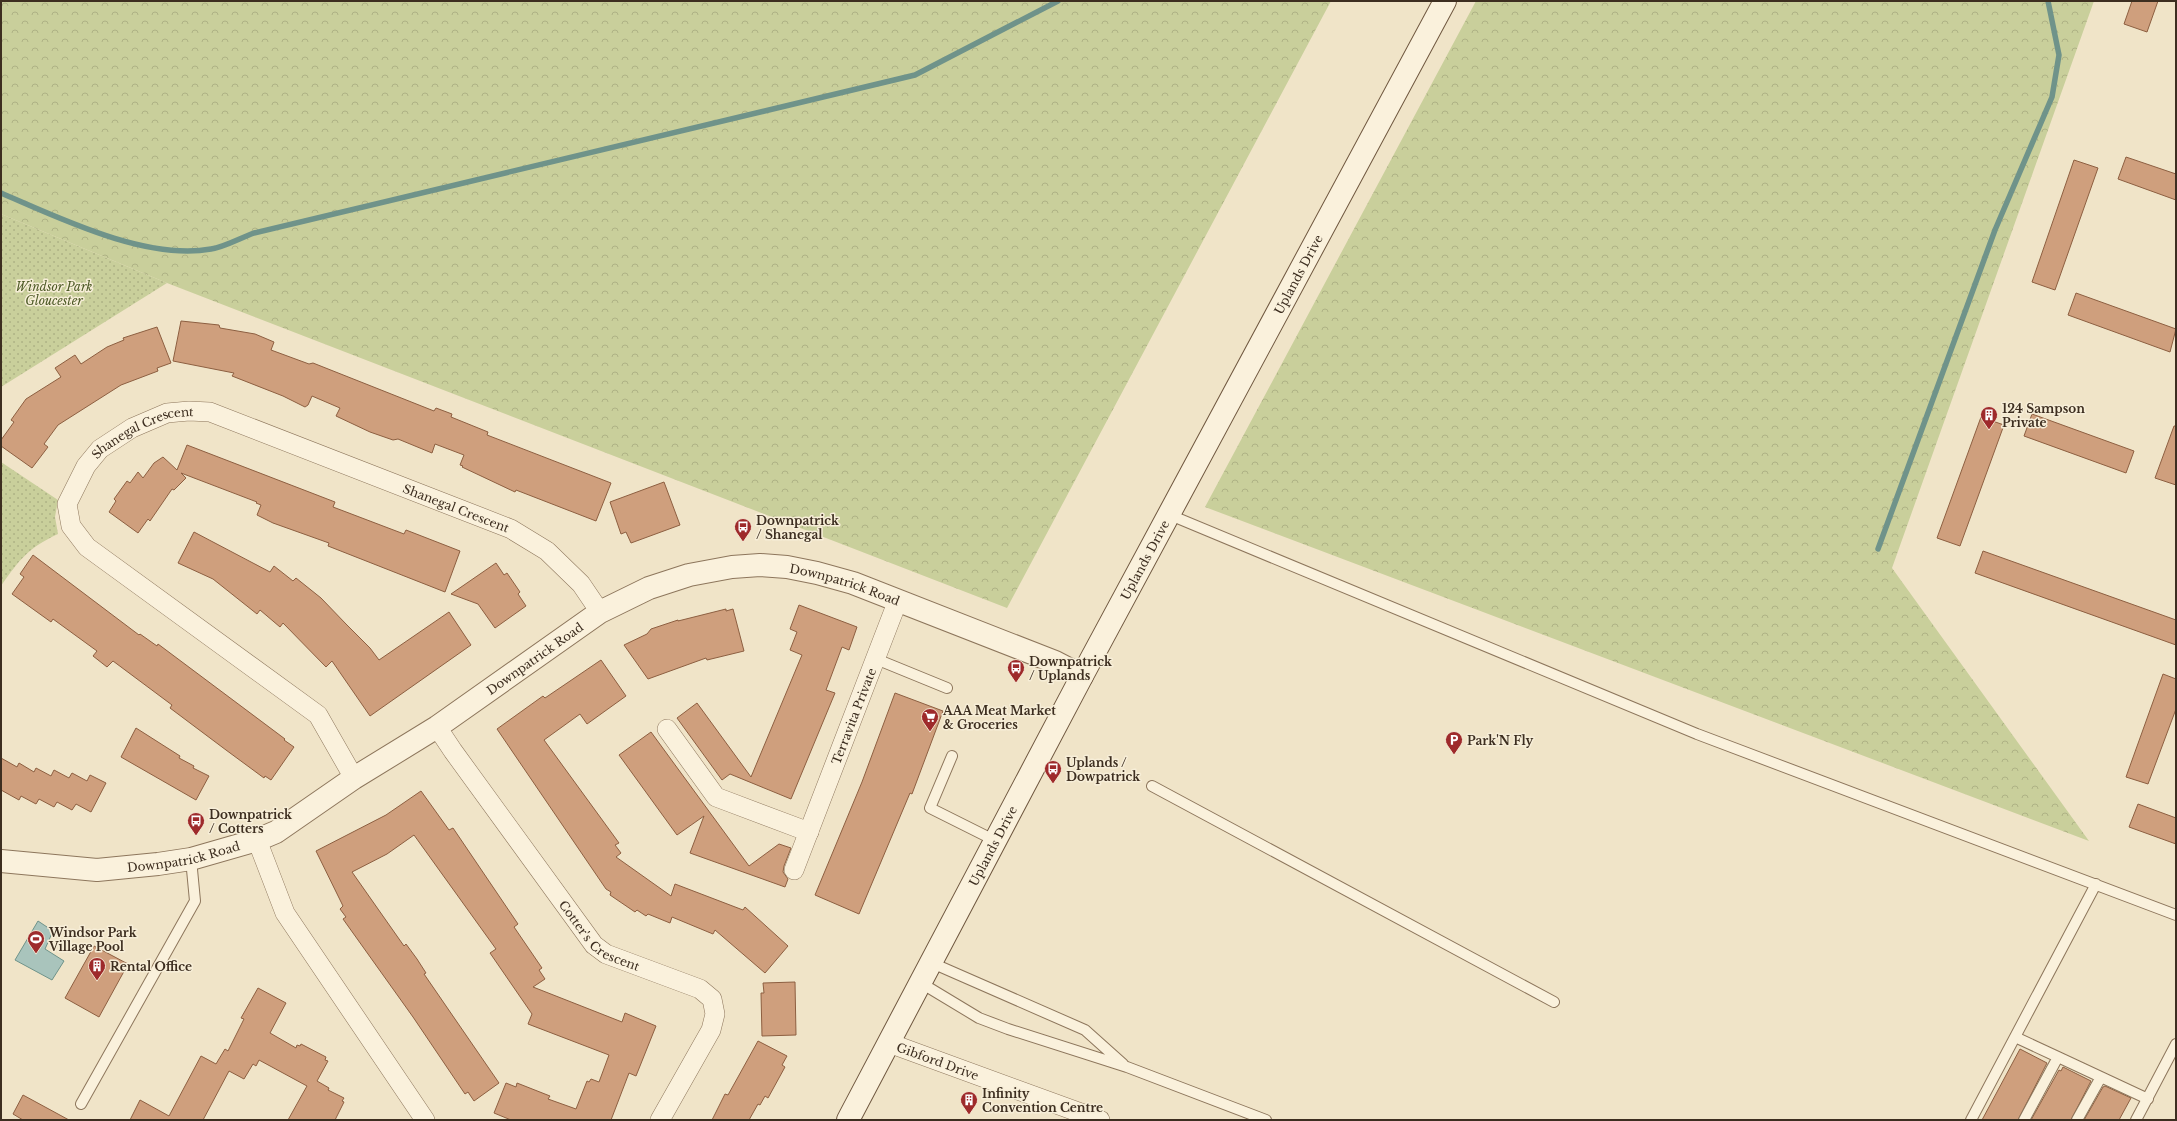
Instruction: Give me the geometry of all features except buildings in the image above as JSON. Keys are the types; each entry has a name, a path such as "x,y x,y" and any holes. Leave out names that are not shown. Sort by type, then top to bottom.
{"main road":[{"name":"Uplands Drive","path":"848,1120 1082,676 1170,515 1445,1"},
{"name":"Downpatrick Road","path":"1,861 97,870 191,859 257,840 276,832 354,778 437,726 600,612 649,588 689,575 732,567 787,567 817,573 853,583 1054,662 1082,676"}],"street":[{"name":"Shanegal Crescent","path":"354,778 318,715 86,547 71,526 67,504 86,466 100,449 132,428 167,413 189,411 210,412 511,529 547,551 580,584 600,612"},
{"name":"Terravita Private","path":"794,870 898,600"},
{"name":"Cotter's Crescent","path":"437,726 466,770 594,945 606,954 700,990 712,999 715,1014 711,1030 660,1120"},
{"path":"667,729 716,796 809,832"},
{"path":"257,840 285,913 425,1120"},
{"name":"Gibford Drive","path":"889,1043 1100,1120"}],"lane":[{"path":"1170,515 1697,734 2096,884 2176,916"},
{"path":"876,659 947,688"},
{"path":"952,756 930,808 996,841"},
{"path":"1152,786 1554,1002"},
{"path":"81,1104 195,901 191,859"},
{"path":"1971,1120 2096,884"},
{"path":"932,963 1085,1030 1127,1068"},
{"path":"921,983 979,1018 1127,1068 1266,1120"},
{"path":"2015,1037 2148,1099"},
{"path":"2136,1120 2176,1044"},
{"path":"2024,1120 2058,1057"},
{"path":"2077,1120 2100,1077"}],"green space":[{"path":"1,1 1331,1 1007,608 167,283 1,214"},
{"path":"1476,1 2094,1 1892,568 2089,841 1205,507"},
{"name":"Windsor Park Gloucester","path":"1,214 167,283 1,387"},
{"path":"1,462 58,500 55,517 58,534 39,544 25,555 1,586"}],"water":[{"name":"Windsor Park Village Pool","path":"38,921 53,931 45,949 64,961 52,980 15,960"}],"waterway":[{"path":"1,193 76,225 132,243 159,249 186,251 211,249 254,233 915,75 1058,1"},
{"path":"1878,549 1995,230 2052,97 2059,55 2048,1"}],"place":[{"name":"124 Sampson Private","path":"1989,430"},
{"name":"Downpatrick / Shanegal","path":"743,542"},
{"name":"Downpatrick / Uplands","path":"1016,683"},
{"name":"AAA Meat Market & Groceries","path":"930,732"},
{"name":"Park'N Fly","path":"1454,755"},
{"name":"Uplands / Dowpatrick","path":"1053,784"},
{"name":"Downpatrick / Cotters","path":"196,836"},
{"name":"Windsor Park Village Pool","path":"36,954"},
{"name":"Rental Office","path":"97,981"},
{"name":"Infinity Convention Centre","path":"969,1115"}]}
